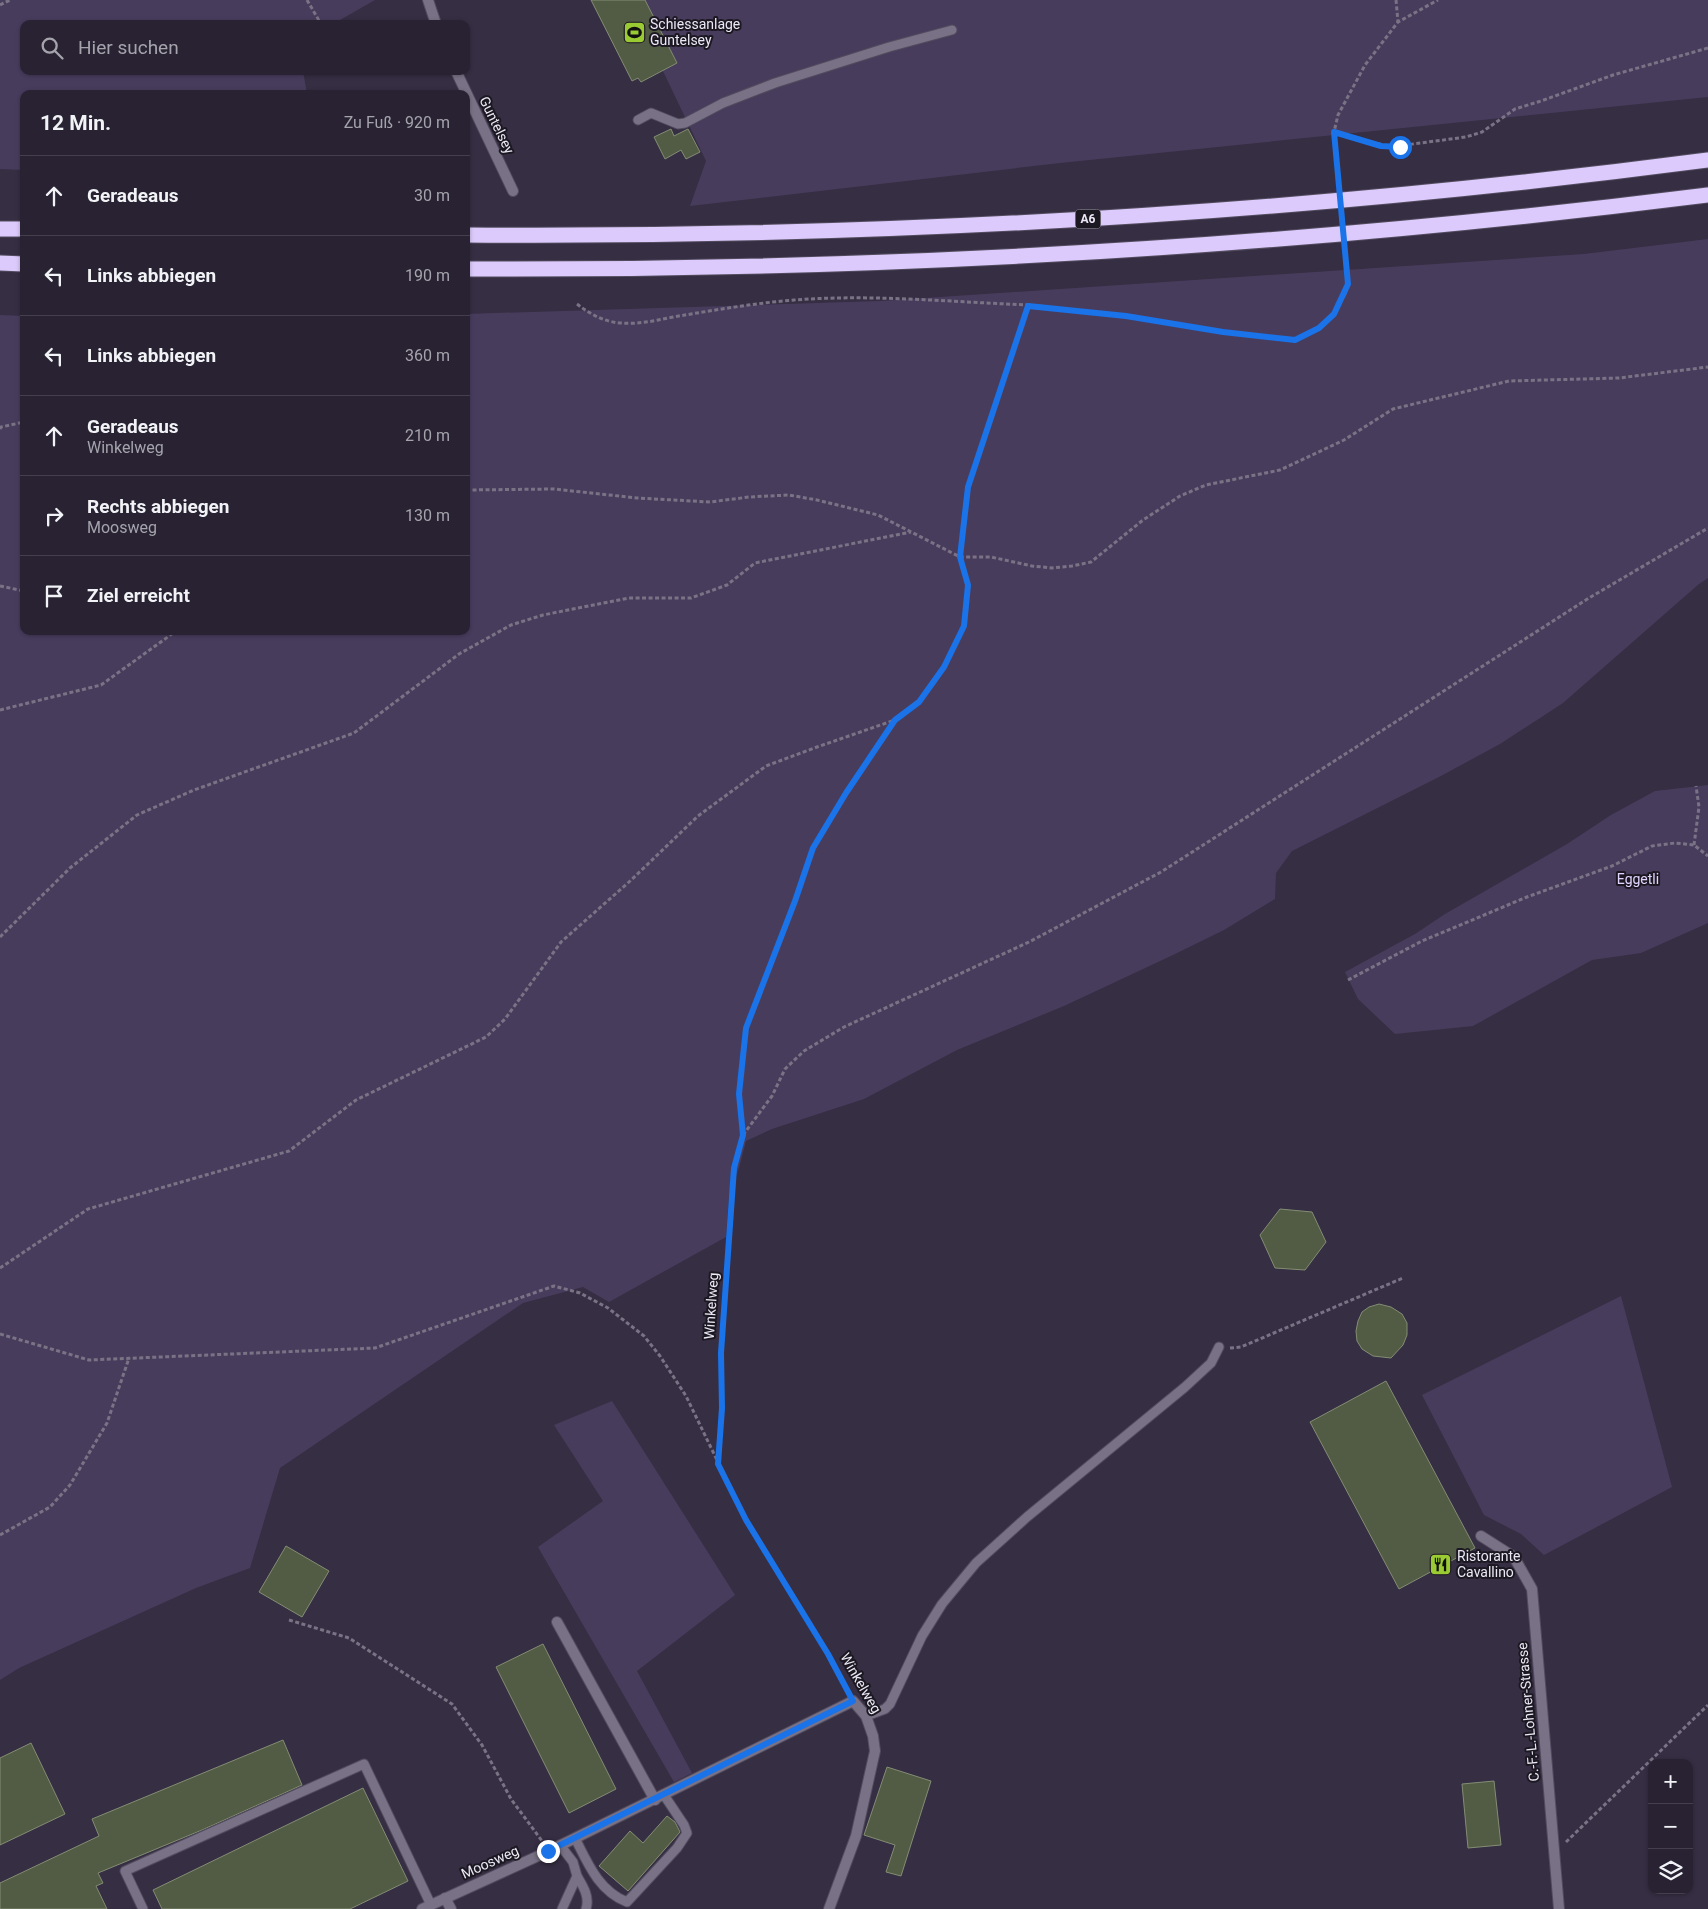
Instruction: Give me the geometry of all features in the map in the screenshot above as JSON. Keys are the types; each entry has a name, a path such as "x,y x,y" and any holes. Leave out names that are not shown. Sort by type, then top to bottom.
{"highway":[{"name":"A6","path":"470,235 728,234 1081,219 1238,209 1397,195 1576,177 1708,160"},
{"path":"470,269 728,268 944,261 1101,253 1391,230 1541,215 1708,195"},
{"path":"0,229 20,229"},
{"path":"0,264 20,264"}],"street":[{"path":"428,0 435,20"},
{"name":"Guntelsey","path":"458,75 465,90"},
{"name":"Guntelsey","path":"470,100 513,191"},
{"name":"C.-F.-L.-Lohner-Strasse","path":"1481,1536 1514,1557 1532,1589 1559,1909"},
{"path":"557,1622 659,1797"},
{"name":"Winkelweg","path":"829,1909 856,1836 870,1781 875,1751 873,1736 866,1716 853,1701"},
{"name":"Moosweg","path":"426,1907 575,1838 853,1701"},
{"path":"445,1898 451,1909"}],"lane":[{"path":"638,120 650,113 678,124 685,123 723,103 775,83 889,47 952,30"},
{"path":"866,1716 885,1709 890,1704 922,1636 942,1604 976,1563 1027,1517 1185,1387 1211,1363 1219,1347"},
{"path":"143,1909 125,1871 364,1764 426,1907"},
{"path":"575,1838 596,1879 614,1897 627,1902 677,1848 687,1832 684,1825 659,1797"},
{"path":"560,1845 573,1862 577,1876 585,1889 588,1903 586,1909"},
{"path":"562,1909 577,1876"}],"path":[{"path":"0,5 10,0"},
{"path":"307,0 319,20"},
{"path":"1396,0 1398,22"},
{"path":"577,304 589,313 621,323 640,323 744,305 795,300 844,298 1028,306 1126,316 1223,332 1295,340 1319,328 1334,314 1348,284 1334,132 1338,115 1365,65 1398,22 1438,0"},
{"path":"1334,132 1390,147 1450,141 1482,132 1515,109 1613,75 1708,48"},
{"path":"0,1268 88,1209 288,1151 356,1100 486,1037 505,1019 561,942 629,882 698,816 766,766 817,746 895,720 919,702 944,667 964,626 968,585 960,557 968,487 1028,306"},
{"path":"470,490 554,488 637,498 710,502 749,497 789,495 878,515 960,557 991,557 1032,566 1052,568 1091,562 1143,520 1180,496 1206,485 1280,470 1344,440 1392,409 1508,381 1619,378 1708,367"},
{"path":"0,429 1,426 20,423"},
{"path":"743,1135 772,1096 785,1069 804,1051 844,1028 1029,942 1161,872 1589,598 1708,528"},
{"path":"0,937 70,868 138,815 194,790 354,733 459,654 511,625 543,615 629,598 691,598 727,585 755,563 912,532"},
{"path":"0,586 20,590"},
{"path":"0,710 101,685 170,635"},
{"path":"743,1135 739,1094 746,1028 785,929 813,848 846,793 895,720"},
{"path":"1694,845 1699,807 1696,786"},
{"path":"1348,980 1422,941 1612,866 1652,846 1675,842 1694,845 1708,856"},
{"name":"Winkelweg","path":"718,1464 722,1408 721,1353 733,1180 734,1168 743,1135"},
{"path":"1219,1347 1241,1347 1404,1278"},
{"name":"Winkelweg","path":"129,1358 375,1348 554,1286 580,1293 608,1308 644,1336 673,1374 746,1520 828,1654 853,1701"},
{"path":"0,1334 89,1360 129,1358 106,1422 70,1485 50,1507 0,1535"},
{"path":"289,1620 349,1638 452,1704 482,1745 511,1799 548,1851"},
{"path":"1553,1850 1569,1840 1708,1705"}],"green space":[{"path":"0,0 375,0 340,20 20,20 20,75 304,75 306,90 20,90 20,170 0,169"},
{"path":"629,0 1708,0 1708,97 1060,163 690,206 706,161"},
{"path":"1708,239 1708,578 1563,703 1500,744 1292,851 1276,873 1275,899 1224,930 1064,1006 957,1050 864,1099 772,1129 746,1141 729,1195 726,1237 609,1302 583,1287 523,1303 280,1468 250,1568 196,1588 19,1668 0,1680 0,315 20,316 20,635 470,635 470,314 881,301 1584,254"},
{"name":"Eggetli","path":"1708,785 1708,923 1641,953 1592,960 1473,1026 1395,1034 1358,999 1345,972 1415,934 1445,914 1567,844 1611,815 1655,791"},
{"path":"1621,1296 1672,1487 1544,1555 1521,1534 1484,1515 1422,1395"},
{"path":"612,1401 735,1595 637,1671 692,1773 674,1782 538,1547 603,1501 554,1425"}],"building":[{"name":"Schiessanlage Guntelsey","path":"591,0 645,0 677,63 641,82 638,78 632,81"},
{"path":"671,129 674,136 688,129 700,152 686,159 681,150 665,159 654,137"},
{"path":"1280,1209 1312,1212 1326,1242 1305,1270 1275,1268 1260,1235"},
{"path":"1379,1304 1391,1307 1402,1314 1407,1323 1407,1335 1403,1345 1391,1358 1373,1356 1362,1349 1357,1341 1356,1331 1362,1312 1369,1307"},
{"path":"1386,1381 1475,1548 1399,1589 1310,1422"},
{"path":"286,1546 329,1571 302,1617 259,1592"},
{"path":"543,1644 616,1789 569,1813 496,1667"},
{"path":"283,1740 302,1785 202,1830 98,1873 103,1883 96,1886 107,1909 0,1909 0,1883 99,1836 92,1819"},
{"path":"31,1743 65,1814 0,1845 0,1758"},
{"path":"887,1767 931,1781 901,1876 886,1872 895,1845 864,1835"},
{"path":"1494,1781 1501,1845 1468,1848 1462,1784"},
{"path":"363,1788 408,1881 350,1909 162,1909 153,1890"},
{"path":"667,1816 675,1822 680,1832 628,1891 599,1866 630,1831 643,1843"}],"place":[{"name":"Schiessanlage Guntelsey","path":"634,32"},
{"name":"Ristorante Cavallino","path":"1441,1564"}],"route":[{"path":"548,1851 853,1701 828,1654 746,1520 718,1464 722,1408 721,1353 734,1168 743,1135 739,1094 746,1028 795,901 813,848 846,793 895,720 919,702 944,667 964,626 968,585 960,557 968,487 1028,306 1126,316 1223,332 1295,340 1319,328 1334,314 1348,284 1334,132 1381,146 1400,147"}]}
